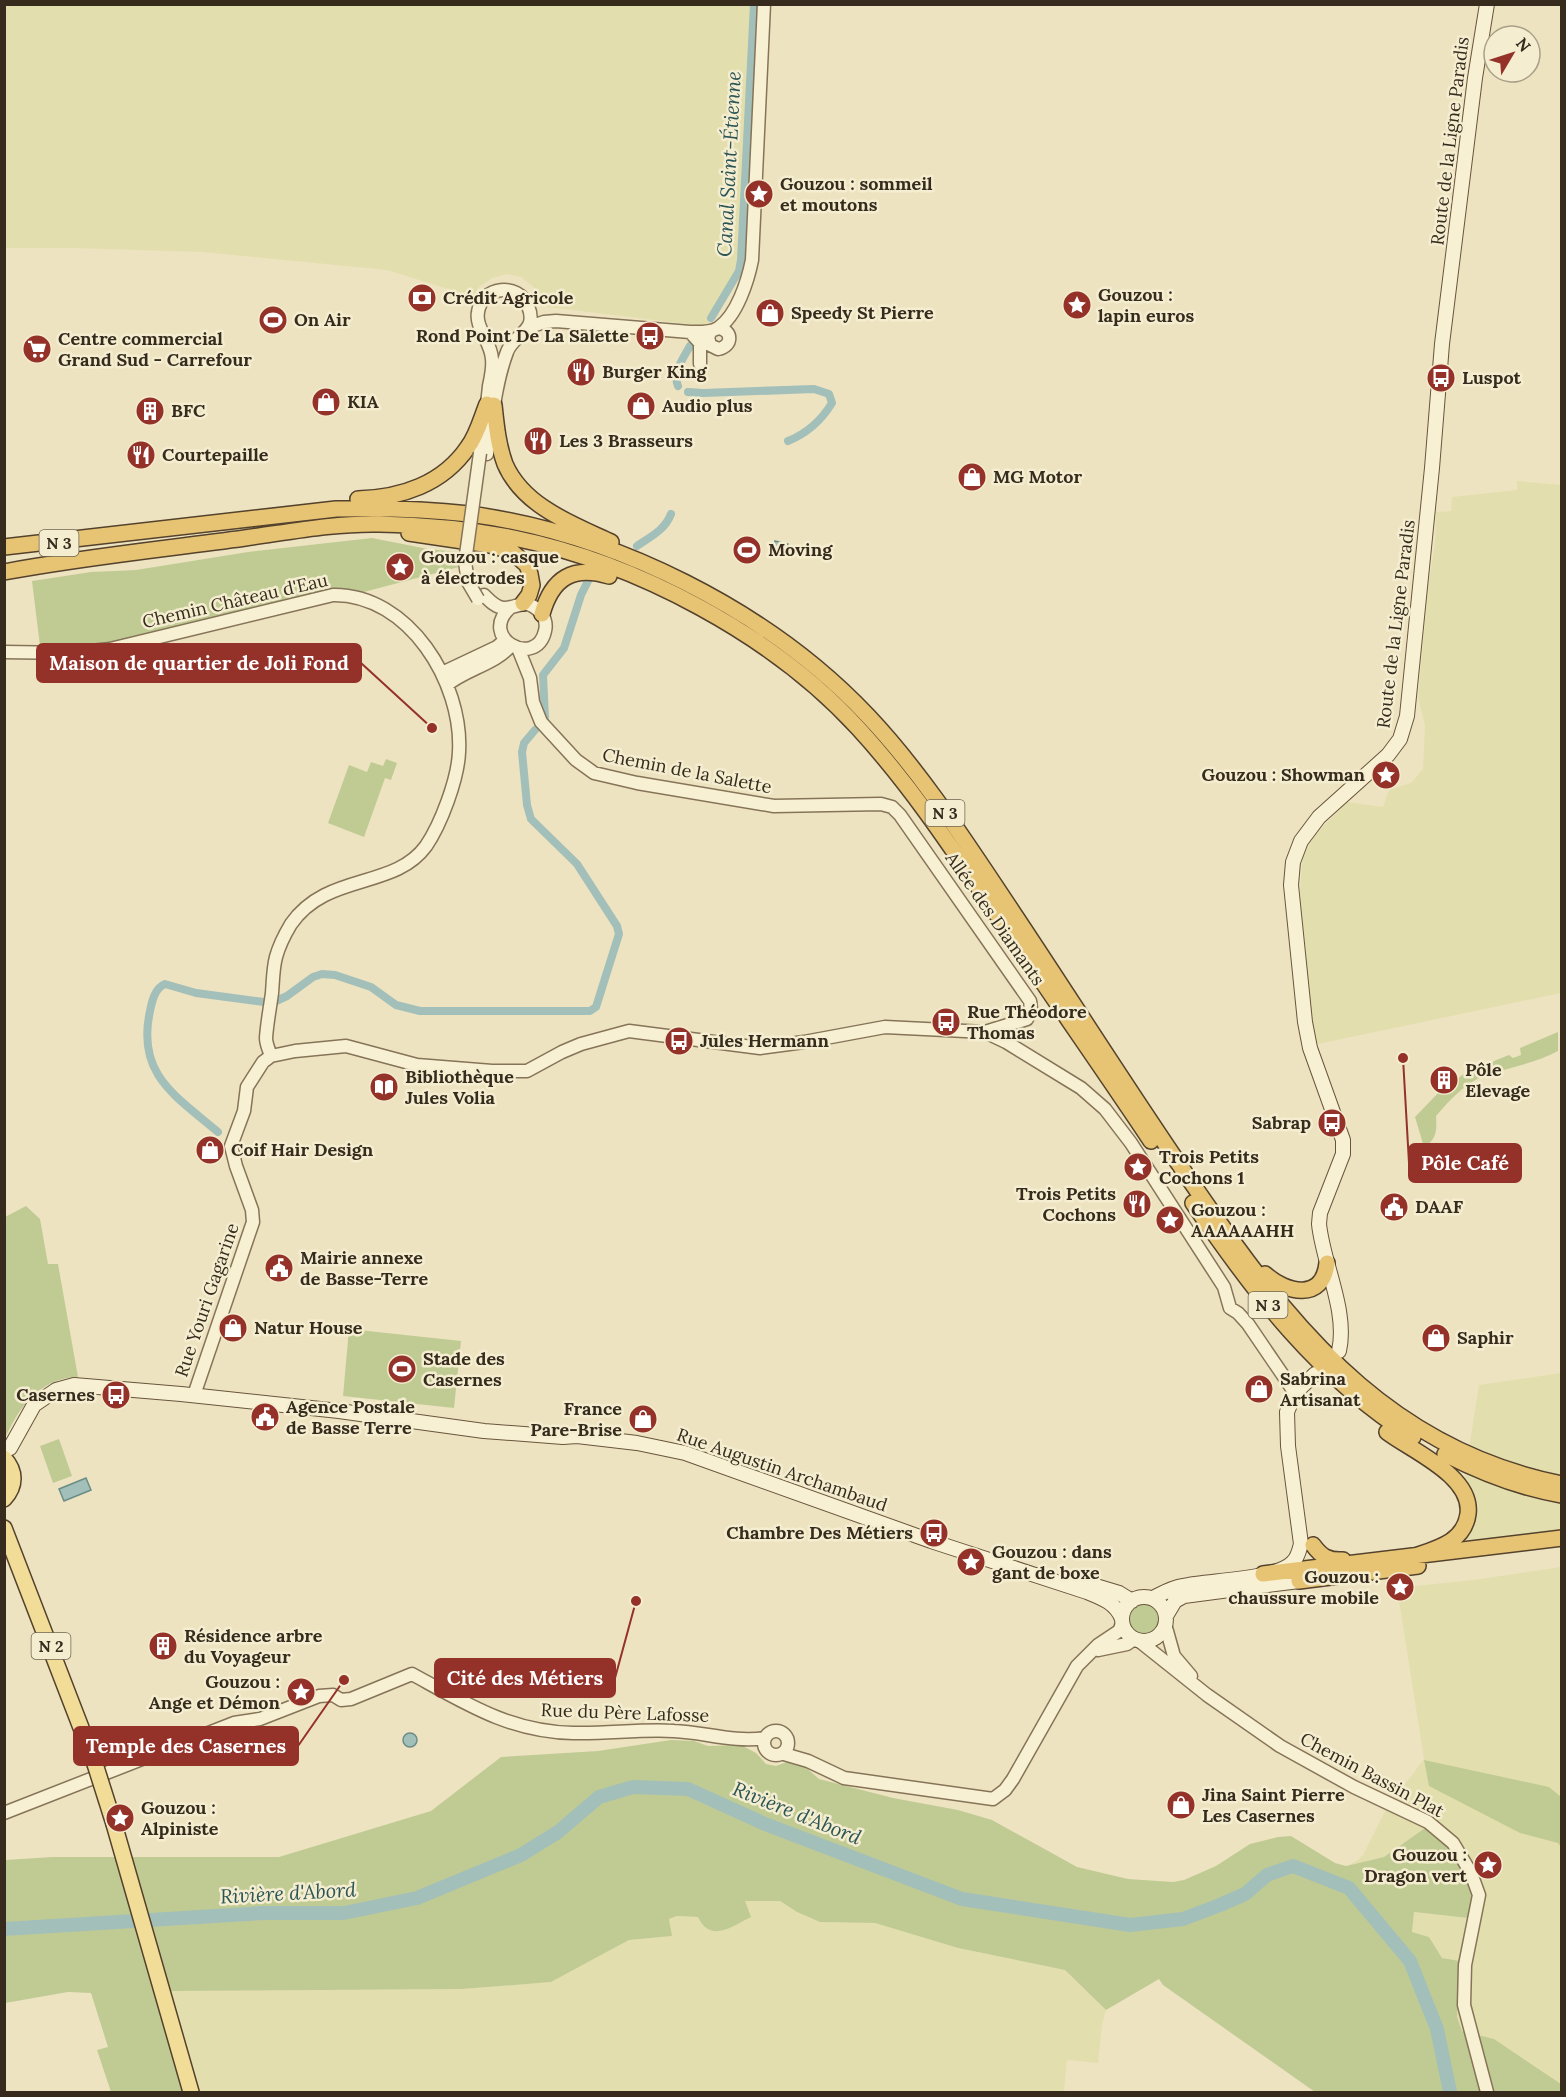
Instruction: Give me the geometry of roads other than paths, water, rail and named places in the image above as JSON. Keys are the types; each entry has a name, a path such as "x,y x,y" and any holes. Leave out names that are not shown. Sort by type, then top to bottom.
{"highway":[{"path":"244,519 311,502 372,499 405,493 426,485 446,471 467,449 490,404"},
{"path":"490,404 506,464 515,481 527,496 543,508 574,525 620,546 687,583"},
{"name":"N 3","path":"4,549 336,509 376,508 468,514 520,523 577,539 627,557 687,583 745,617 790,647 833,682 870,718 904,759 982,865 1243,1257 1295,1321 1373,1398 1419,1429 1450,1446 1510,1471 1562,1484"},
{"name":"N 3","path":"4,571 337,525 376,524 466,530 517,539 572,554 621,571 680,597 737,630 781,660 846,716 892,768 969,873 1234,1264 1353,1401 1389,1433 1448,1473 1458,1483 1465,1494 1468,1513 1460,1534 1443,1546 1412,1557"},
{"path":"337,525 373,526 430,538 489,544 511,550 526,565 530,574 529,595 517,605"},
{"path":"542,614 550,594 561,581 576,573 595,572 680,607 781,660"},
{"name":"N 3","path":"1155,1128 1247,1253 1266,1275 1279,1285 1293,1290 1304,1290 1315,1287 1322,1281 1326,1274 1327,1263"},
{"name":"N 3","path":"1308,1350 1347,1390 1417,1440 1473,1469 1534,1490 1562,1496"},
{"path":"1263,1574 1562,1538"},
{"path":"1307,1545 1328,1559 1370,1560"},
{"path":"1299,1581 1562,1546"}],"main road":[{"name":"Route de la Ligne Paradis","path":"1326,1199 1327,1231 1348,1329 1346,1342 1339,1351 1341,1329 1320,1234 1320,1213 1343,1154 1343,1140 1311,1048 1305,1022 1291,885 1293,862 1301,841 1319,817 1388,755 1400,739 1407,716 1442,344 1475,78 1487,4"},
{"path":"1320,1234 1327,1249 1335,1281 1340,1284"},
{"path":"1307,1545 1292,1563 1263,1574 1183,1586 1163,1591 1153,1598 1132,1601 1125,1608 1122,1622 1125,1631 1136,1640 1154,1638 1175,1601 1184,1596 1299,1581 1312,1568 1316,1561 1307,1545 1295,1491 1286,1429 1287,1412 1295,1393 1315,1374"},
{"name":"Rue Augustin Archambaud","path":"4,1451 10,1448 34,1405 56,1390 74,1385 194,1395 388,1416 409,1422 484,1431 577,1436 637,1443 685,1454 1102,1598 1118,1610 1122,1622"},
{"name":"Rue Augustin Archambaud","path":"13,1473 22,1428"},
{"path":"4,1458 13,1473"},
{"name":"N 2","path":"13,1473 14,1480 7,1496 6,1530 96,1764 191,2092"},
{"name":"Rue Augustin Archambaud","path":"971,1553 1093,1584 1119,1593 1132,1601"},
{"path":"1153,1598 1163,1607 1166,1620"}],"street":[{"path":"527,328 544,322 556,321 716,333 730,315 744,288 752,260 764,4"},
{"path":"490,404 507,349 524,334 530,314 525,300 511,291 494,291 487,295 481,302 477,316 478,323 490,344 493,360 490,404 465,562 468,582 496,616 511,644"},
{"path":"529,307 556,321"},
{"path":"690,332 700,343 700,364"},
{"path":"485,335 498,342 514,341"},
{"name":"Chemin Château d'Eau","path":"4,652 71,652 110,649 333,595 355,596 371,602 403,623 425,648 444,679 459,728 458,764 452,787 426,845 408,863 390,873 325,893 308,905 291,925 276,958 266,1039 271,1056"},
{"path":"444,679 497,647 511,644 531,648 542,639 546,627 542,614 537,608 517,605 503,608 481,597"},
{"path":"500,626 502,618 517,605"},
{"name":"Chemin de la Salette","path":"511,644 530,678"},
{"name":"Chemin de la Salette","path":"537,644 530,678 533,702 542,722 576,760 594,773 774,806 880,804 892,807"},
{"name":"Allée des Diamants","path":"892,807 900,815 1030,1001 1031,1009 1027,1019 985,1032"},
{"path":"271,1056 346,1046 417,1065 520,1072 527,1071 581,1044 639,1031 760,1048 885,1027 985,1032 1006,1042 1081,1088 1105,1108 1131,1143 1224,1287 1230,1308 1248,1324 1295,1393"},
{"name":"Rue Youri Gagarine","path":"194,1395 253,1222 252,1210 231,1146 244,1111 247,1087 263,1062 271,1056"},
{"name":"Chemin Bassin Plat","path":"1166,1620 1174,1656 1207,1695"},
{"path":"786,1749 844,1778 993,1799 1000,1795 1012,1779 1072,1673 1098,1645 1119,1631 1122,1622"},
{"path":"1091,1652 1136,1640"},
{"name":"Chemin Bassin Plat","path":"1136,1640 1207,1695 1294,1754 1354,1787 1428,1822 1446,1835 1460,1852 1471,1872 1479,1895 1465,1965 1464,2005 1487,2092"},
{"name":"Rue du Père Lafosse","path":"4,1813 215,1729 260,1719 319,1696 333,1695 341,1700 351,1700 412,1674 484,1714 532,1728 574,1733 676,1731 765,1743"},
{"path":"780,1731 787,1738 786,1749 773,1756 765,1743 771,1732 780,1731"}],"water":[{"path":"775,541 788,544 788,547 779,550 780,553 776,557 772,556"},
{"path":"86,1478 91,1490 64,1501 59,1489"},
{"path":"407,1733 413,1733 417,1740 413,1747 407,1747 403,1743 403,1737"}],"waterway":[{"name":"Canal Saint-Étienne","path":"711,318 739,271 741,260 754,4"},
{"name":"Canal Saint-Étienne","path":"678,386 676,376 690,346"},
{"name":"Canal Saint-Étienne","path":"688,392 814,389 829,394 832,403 823,415 808,430 788,441"},
{"name":"Canal Saint-Étienne","path":"637,546 661,529 671,514"},
{"name":"Canal Saint-Étienne","path":"545,718 543,675 564,648 581,595 590,577"},
{"name":"Canal Saint-Étienne","path":"274,1002 287,996 313,977 322,974 335,975 371,987 396,1005 420,1011 590,1011 596,1007 619,934 617,926 577,864 531,819 527,805 522,752 524,743 535,730"},
{"name":"Canal Saint-Étienne","path":"218,1132 174,1095 154,1068 147,1033 153,999 159,988 165,984 196,993 264,1002"},
{"name":"Rivière d'Abord","path":"4,1929 263,1913 344,1913 417,1898 521,1855 558,1832 599,1797 633,1787 688,1789 765,1824 962,1899 1130,1925 1183,1919 1245,1894 1267,1875 1293,1866 1349,1888 1410,1961 1437,2029 1450,2092"}],"place":[{"name":"Gouzou : sommeil et moutons","path":"759,194"},
{"name":"Crédit Agricole","path":"422,298"},
{"name":"Gouzou : lapin euros","path":"1077,305"},
{"name":"Speedy St Pierre","path":"770,313"},
{"name":"On Air","path":"273,320"},
{"name":"Rond Point De La Salette","path":"650,336"},
{"name":"Centre commercial Grand Sud - Carrefour","path":"37,349"},
{"name":"Burger King","path":"581,372"},
{"name":"Luspot","path":"1441,378"},
{"name":"KIA","path":"326,402"},
{"name":"Audio plus","path":"641,406"},
{"name":"BFC","path":"150,411"},
{"name":"Les 3 Brasseurs","path":"538,441"},
{"name":"Courtepaille","path":"141,455"},
{"name":"MG Motor","path":"972,477"},
{"name":"Moving","path":"747,550"},
{"name":"Gouzou : casque à électrodes","path":"400,567"},
{"name":"Maison de quartier de Joli Fond","path":"432,728"},
{"name":"Gouzou : Showman","path":"1386,775"},
{"name":"Rue Théodore Thomas","path":"946,1022"},
{"name":"Jules Hermann","path":"679,1041"},
{"name":"Pôle Café","path":"1403,1058"},
{"name":"Pôle Elevage","path":"1444,1080"},
{"name":"Bibliothèque Jules Volia","path":"384,1087"},
{"name":"Sabrap","path":"1332,1123"},
{"name":"Coif Hair Design","path":"210,1150"},
{"name":"Trois Petits Cochons 1","path":"1138,1167"},
{"name":"Trois Petits Cochons","path":"1137,1204"},
{"name":"DAAF","path":"1394,1207"},
{"name":"Gouzou : AAAAAAHH","path":"1170,1220"},
{"name":"Mairie annexe de Basse-Terre","path":"279,1268"},
{"name":"Natur House","path":"233,1328"},
{"name":"Saphir","path":"1436,1338"},
{"name":"Stade des Casernes","path":"402,1369"},
{"name":"Sabrina Artisanat","path":"1259,1389"},
{"name":"Casernes","path":"116,1395"},
{"name":"Agence Postale de Basse Terre","path":"265,1417"},
{"name":"France Pare-Brise","path":"643,1419"},
{"name":"Chambre Des Métiers","path":"934,1533"},
{"name":"Gouzou : dans gant de boxe","path":"971,1562"},
{"name":"Gouzou : chaussure mobile","path":"1400,1587"},
{"name":"Cité des Métiers","path":"636,1601"},
{"name":"Résidence arbre du Voyageur","path":"163,1646"},
{"name":"Temple des Casernes","path":"344,1680"},
{"name":"Gouzou : Ange et Démon","path":"301,1692"},
{"name":"Jina Saint Pierre Les Casernes","path":"1181,1805"},
{"name":"Gouzou : Alpiniste","path":"120,1818"},
{"name":"Gouzou : Dragon vert","path":"1488,1865"}]}
